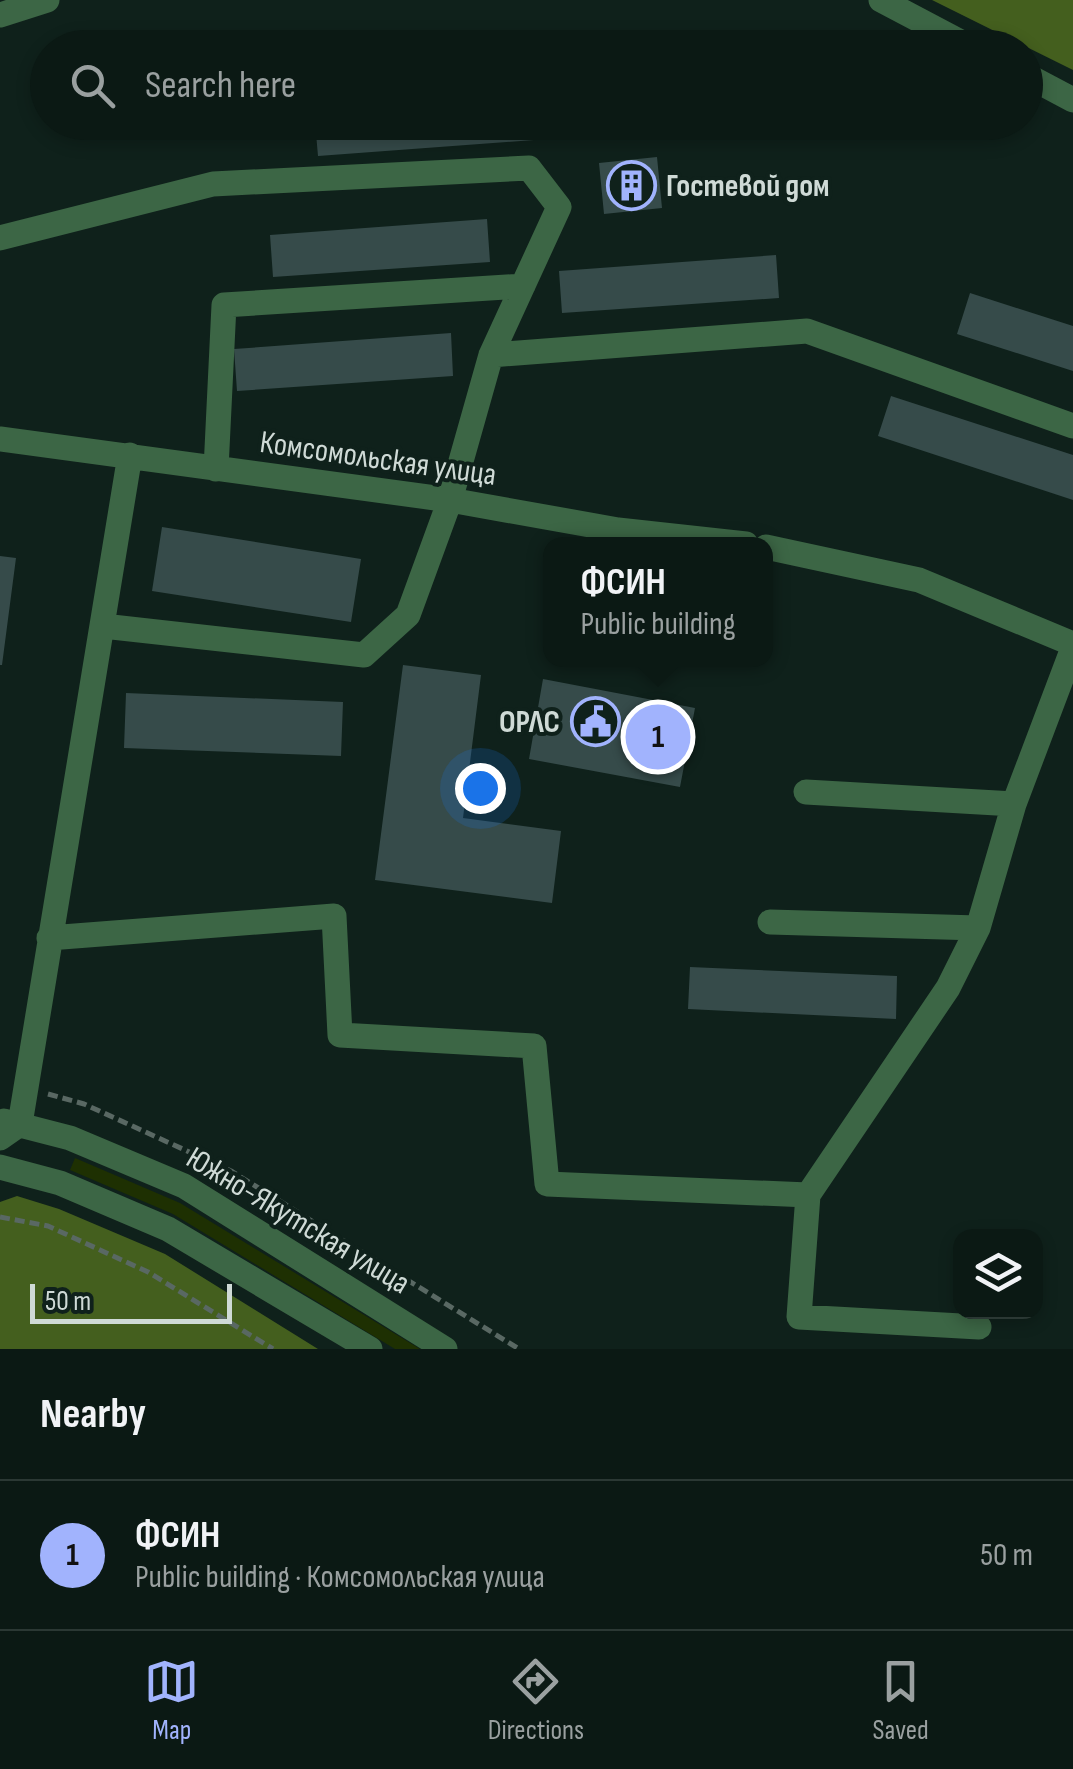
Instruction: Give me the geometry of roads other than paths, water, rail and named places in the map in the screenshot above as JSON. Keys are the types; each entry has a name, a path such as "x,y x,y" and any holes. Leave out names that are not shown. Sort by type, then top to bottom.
{"street":[{"path":"0,15 47,0"},
{"path":"881,0 938,30"},
{"path":"1043,84 1073,100"},
{"path":"0,238 213,184 529,168 559,207 492,355 450,500 408,616 364,655 104,626"},
{"path":"216,469 224,305 523,286"},
{"path":"492,355 807,330 1073,426"},
{"name":"Комсомольская улица","path":"0,439 450,500 618,530 682,537"},
{"path":"7,1127 26,1088 130,456"},
{"path":"773,549 919,580 1073,646 1014,804 978,928 948,988 808,1195 800,1316 979,1328"},
{"path":"806,792 1014,804"},
{"path":"49,938 334,916 340,1035 534,1046 547,1184 808,1195"},
{"path":"770,922 978,928"},
{"name":"Южно-Якутская улица","path":"7,1127 70,1138 184,1186 445,1349"},
{"path":"0,1167 60,1183 168,1229 370,1349"}],"place":[{"name":"Гостевой дом","path":"631,186"},
{"name":"ОРЛС","path":"595,722"},
{"name":"ФСИН","path":"658,737"}]}
